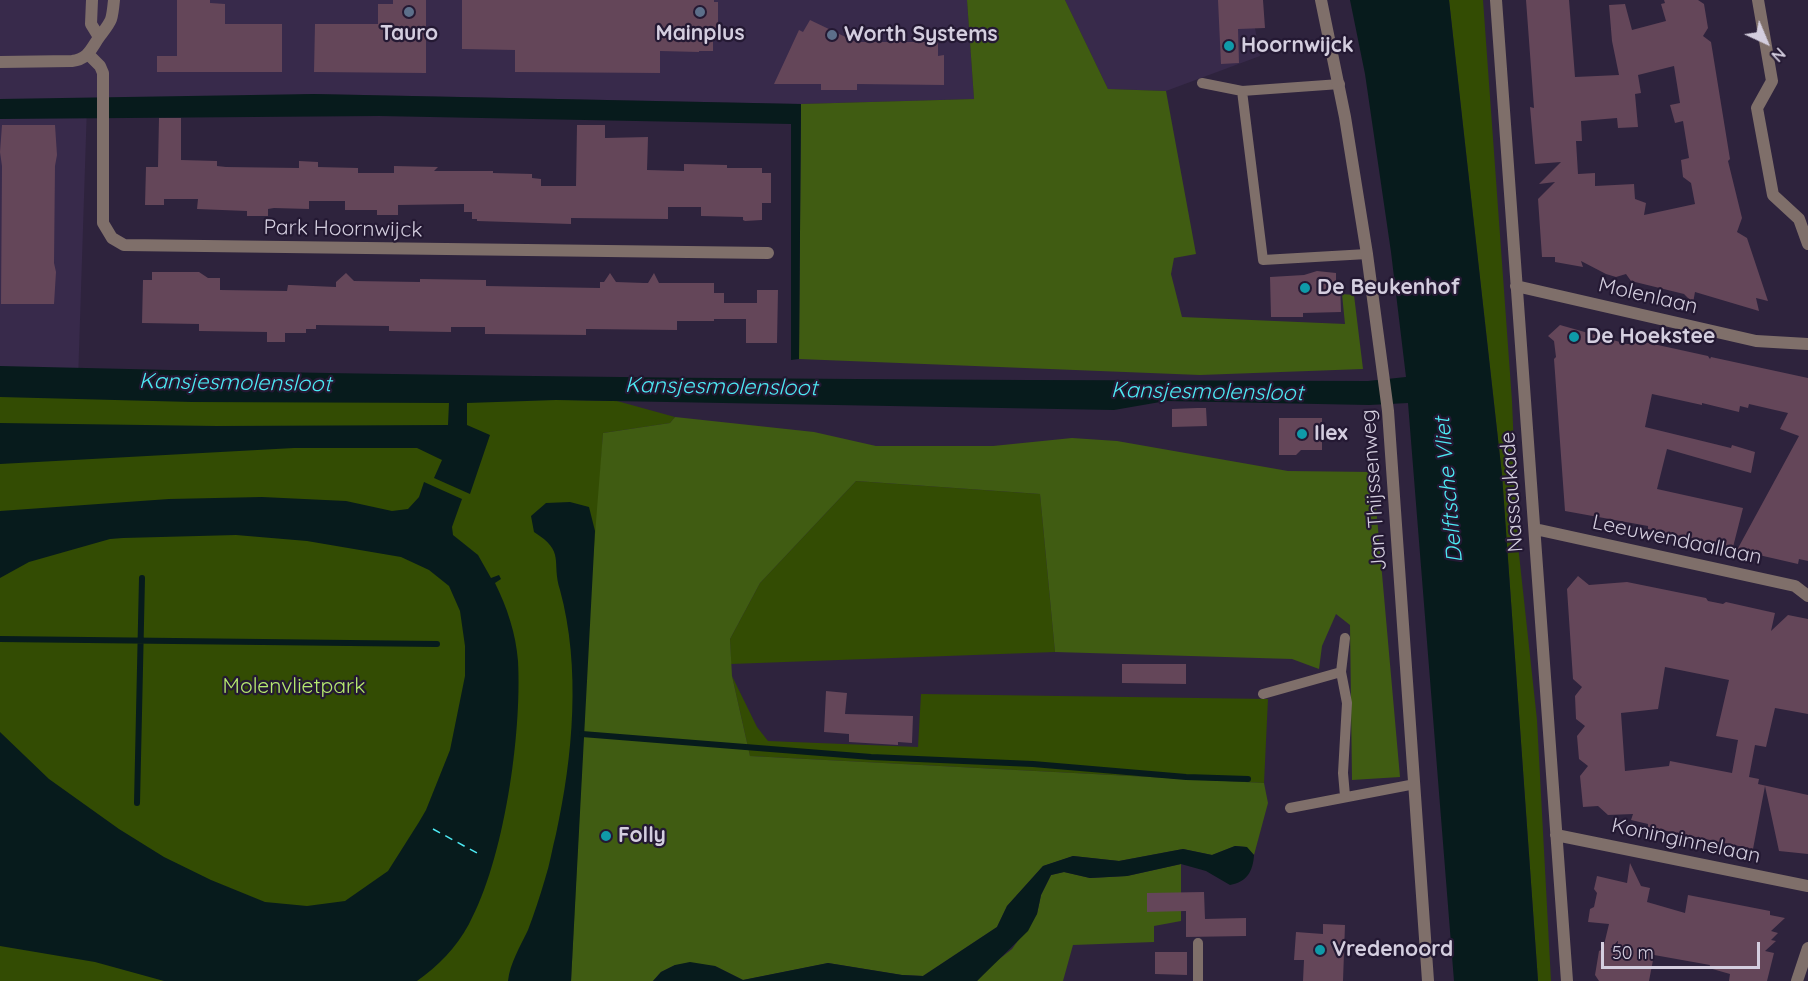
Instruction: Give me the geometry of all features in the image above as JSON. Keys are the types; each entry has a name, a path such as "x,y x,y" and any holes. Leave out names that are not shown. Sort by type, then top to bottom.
{"street":[{"path":"92,0 91,24 99,38"},
{"path":"0,62 83,59 109,27 114,0"},
{"name":"Jan Thijssenweg","path":"1321,0 1340,84 1367,254 1388,411 1428,981"},
{"name":"Nassaukade","path":"1496,0 1567,981"},
{"path":"1758,0 1772,81 1757,108 1773,195 1799,219 1808,244"},
{"name":"Park Hoornwijck","path":"88,54 100,66 103,73 103,223 112,238 124,245 768,253"},
{"name":"Molenlaan","path":"1516,286 1756,341 1808,344"},
{"name":"Leeuwendaallaan","path":"1535,529 1795,586 1808,597"},
{"name":"Koninginnelaan","path":"1556,835 1808,886"},
{"path":"1797,981 1808,948"}],"lane":[{"path":"1202,83 1242,91 1340,84"},
{"path":"1242,91 1263,261 1367,254"},
{"path":"1345,638 1341,672 1347,703 1343,773 1345,796"},
{"path":"1263,694 1341,672"},
{"path":"1290,808 1415,784"},
{"path":"1198,943 1198,981"}],"shaded area":[{"path":"0,0 967,0 974,99 801,104 314,94 87,106 78,381 0,379"},
{"name":"Hoornwijck","path":"1065,0 1250,0 1260,56 1166,91 1108,89"}],"green space":[{"path":"967,0 1065,0 1108,89 1166,91 1196,254 1174,258 1171,274 1182,317 1345,324 1342,294 1354,295 1363,369 1200,375 799,359 801,104 974,99"},
{"path":"1449,0 1483,0 1512,401 1518,545 1537,720 1551,981 1538,981 1502,475"},
{"name":"Molenvlietpark","path":"0,388 617,401 675,417 670,423 603,433 571,981 0,981"},
{"path":"675,417 814,432 876,446 993,446 1072,438 1117,441 1288,471 1373,472 1400,777 1352,780 1350,625 1336,614 1322,646 1319,669 1292,659 1055,652 1040,494 856,481 760,583 730,639 732,676 750,756 1264,783 1268,803 1254,855 1246,847 1235,846 1212,855 1183,849 1119,861 1073,856 1043,866 1007,906 997,927 923,976 902,975 828,963 743,980 715,966 675,965 661,972 653,981 571,981 591,585 603,433 670,423"},
{"path":"856,481 1040,494 1055,652 731,664 730,639 760,583"},
{"path":"732,676 757,727 768,741 918,747 921,694 1268,699 1264,783 750,756"},
{"path":"1181,864 1181,921 1154,926 1154,942 1073,945 1063,981 977,981 988,968 1012,949 1037,914 1041,895 1051,875 1064,872 1090,878 1127,876"}],"water":[{"path":"1350,0 1449,0 1502,475 1538,981 1454,981 1408,403 1369,405 1166,401 1114,410 556,400 467,403 467,425 490,435 470,494 434,478 442,460 417,448 294,448 0,464 0,423 217,426 448,425 449,403 192,402 0,397 0,366 513,376 855,379 1368,381 1406,377 1391,252 1365,74"},
{"path":"314,94 801,104 799,359 791,360 791,124 379,116 0,119 0,99"},
{"path":"424,482 462,499 452,527 453,535 478,555 491,578 499,575 501,579 495,583 510,621 518,661 517,724 501,832 481,897 464,933 446,956 417,981 164,981 95,962 0,946 0,732 49,779 119,829 164,857 211,880 265,902 307,906 345,901 388,871 426,810 450,750 465,676 465,646 460,611 449,586 429,570 401,557 307,541 236,535 123,538 110,539 29,562 0,578 0,511 169,499 262,497 346,501 392,511 408,509 419,497"},
{"path":"570,502 589,507 595,531 571,981 508,981 513,961 528,930 550,862 567,774 572,712 571,650 556,558 550,545 534,532 531,516 546,503"},
{"path":"1235,846 1247,847 1254,855 1248,875 1236,884 1230,885 1206,871 1181,864 1127,876 1090,878 1064,872 1051,875 1041,895 1037,914 1028,931 977,981 653,981 661,972 675,965 690,962 715,966 743,980 828,963 902,975 923,976 997,927 1007,906 1043,866 1073,856 1119,861 1183,849 1212,855"}],"building":[{"path":"177,0 210,0 210,3 225,4 225,24 282,24 282,72 157,72 157,56 177,56"},
{"path":"393,0 426,0 426,73 314,72 315,24 378,24 378,4 393,4"},
{"path":"462,0 714,0 718,2 718,39 713,39 713,51 660,51 660,73 515,72 515,50 462,49"},
{"name":"Hoornwijck","path":"1218,0 1263,0 1265,28 1238,29 1239,63 1221,64"},
{"path":"1526,0 1569,0 1575,77 1619,75 1612,41 1609,5 1625,4 1632,30 1666,21 1661,4 1665,3 1664,0 1698,0 1704,4 1708,28 1703,36 1711,42 1730,159 1728,161 1742,218 1737,232 1747,238 1768,301 1756,298 1759,311 1695,292 1693,303 1684,294 1631,281 1626,274 1616,277 1581,261 1583,267 1555,262 1555,257 1542,257 1538,199 1555,182 1539,184 1561,162 1535,164 1530,107 1534,108","holes":["1674,66 1680,103 1670,105 1675,123 1683,121 1689,158 1681,160 1683,177 1691,183 1695,204 1644,215 1646,203 1635,199 1634,184 1595,186 1595,173 1578,174 1576,141 1582,141 1581,121 1617,118 1618,128 1638,127 1635,94 1641,93 1638,75"]},
{"path":"810,20 856,42 938,42 938,56 944,55 944,85 857,84 857,90 821,90 821,84 774,84 799,30 803,32"},
{"path":"159,118 181,118 181,160 217,161 217,166 226,167 299,168 299,161 318,162 318,167 358,168 358,173 394,173 394,166 438,167 434,171 493,171 493,173 532,174 532,178 541,179 541,186 576,186 577,125 605,125 605,138 648,137 647,170 684,171 684,164 762,168 762,173 771,173 771,203 762,203 762,220 745,221 743,217 701,216 701,207 668,207 668,219 571,218 571,224 477,221 477,219 472,219 472,212 464,212 464,204 398,205 398,215 377,215 377,210 345,210 345,201 309,201 309,209 268,209 268,216 247,216 247,211 197,209 198,199 164,199 164,205 145,205 146,167 158,167"},
{"path":"2,125 55,125 57,155 54,304 1,304 2,166 0,152"},
{"name":"De Beukenhof","path":"1317,271 1336,273 1336,280 1340,280 1341,312 1303,313 1303,317 1271,317 1270,277 1304,275"},
{"path":"152,272 199,272 208,278 220,278 220,290 287,291 288,285 336,287 336,282 346,273 354,281 486,280 486,286 600,288 600,282 604,282 610,273 616,282 648,283 654,273 659,283 714,283 714,293 724,293 724,303 757,303 757,290 778,290 777,343 746,343 746,319 677,321 677,330 586,329 586,335 485,334 485,327 451,327 451,332 389,331 389,326 316,325 316,329 306,329 306,333 285,333 285,342 267,342 267,332 199,331 199,324 142,323 143,280 152,280"},
{"path":"1560,325 1627,344 1634,344 1635,340 1708,356 1710,359 1711,357 1808,378 1808,561 1799,559 1798,564 1737,550 1799,436 1780,429 1788,413 1749,404 1748,408 1740,406 1739,412 1652,394 1645,427 1755,452 1751,473 1667,449 1657,489 1743,508 1733,547 1648,529 1648,526 1565,511 1554,359 1556,357 1554,341 1548,336"},
{"path":"1206,408 1207,426 1172,427 1172,409"},
{"name":"Ilex","path":"1279,418 1322,418 1322,450 1301,450 1296,455 1279,455"},
{"path":"1578,576 1589,585 1627,582 1706,598 1708,601 1723,604 1726,602 1775,613 1771,631 1788,615 1808,619 1808,714 1775,708 1766,747 1755,745 1749,777 1759,779 1758,784 1808,795 1808,854 1779,851 1765,786 1753,849 1648,827 1648,824 1631,820 1633,814 1608,815 1598,806 1583,807 1580,776 1588,766 1579,759 1577,736 1585,726 1576,719 1575,696 1582,687 1573,679 1567,589","holes":["1665,667 1729,680 1716,736 1738,740 1732,773 1670,761 1669,766 1625,771 1621,713 1658,709"]},
{"path":"1122,664 1186,664 1186,684 1122,683"},
{"path":"826,691 847,693 845,714 913,716 912,743 898,742 898,745 849,742 849,734 824,732"},
{"path":"1630,863 1641,886 1650,888 1647,902 1685,913 1688,895 1770,911 1770,915 1785,918 1771,931 1778,933 1771,940 1776,941 1765,951 1774,953 1767,981 1729,981 1730,974 1709,968 1710,965 1654,955 1649,981 1599,981 1595,975 1599,951 1603,949 1609,924 1588,922 1590,909 1594,907 1597,893 1594,889 1597,876 1627,883"},
{"path":"1204,892 1205,919 1246,918 1246,936 1186,937 1186,911 1147,912 1147,893"},
{"name":"Vredenoord","path":"1323,924 1345,925 1343,981 1303,981 1304,960 1294,960 1296,932 1323,934"},
{"path":"1155,952 1187,952 1187,975 1155,974"}],"waterway":[{"path":"137,803 142,578"},
{"path":"0,639 437,644"},
{"path":"582,734 871,757 1033,764 1186,777 1248,779"}],"ferry route":[{"path":"433,829 477,853"}],"place":[{"name":"Tauro","path":"409,12"},
{"name":"Mainplus","path":"700,12"},
{"name":"Worth Systems","path":"832,35"},
{"name":"Hoornwijck","path":"1229,46"},
{"name":"De Beukenhof","path":"1305,288"},
{"name":"De Hoekstee","path":"1574,337"},
{"name":"Ilex","path":"1302,434"},
{"name":"Folly","path":"606,836"},
{"name":"Vredenoord","path":"1320,950"}],"water label":[{"name":"Kansjesmolensloot","path":"235,383"},
{"name":"Kansjesmolensloot","path":"721,387"},
{"name":"Kansjesmolensloot","path":"1207,392"},
{"name":"Delftsche Vliet","path":"1449,490"}]}
